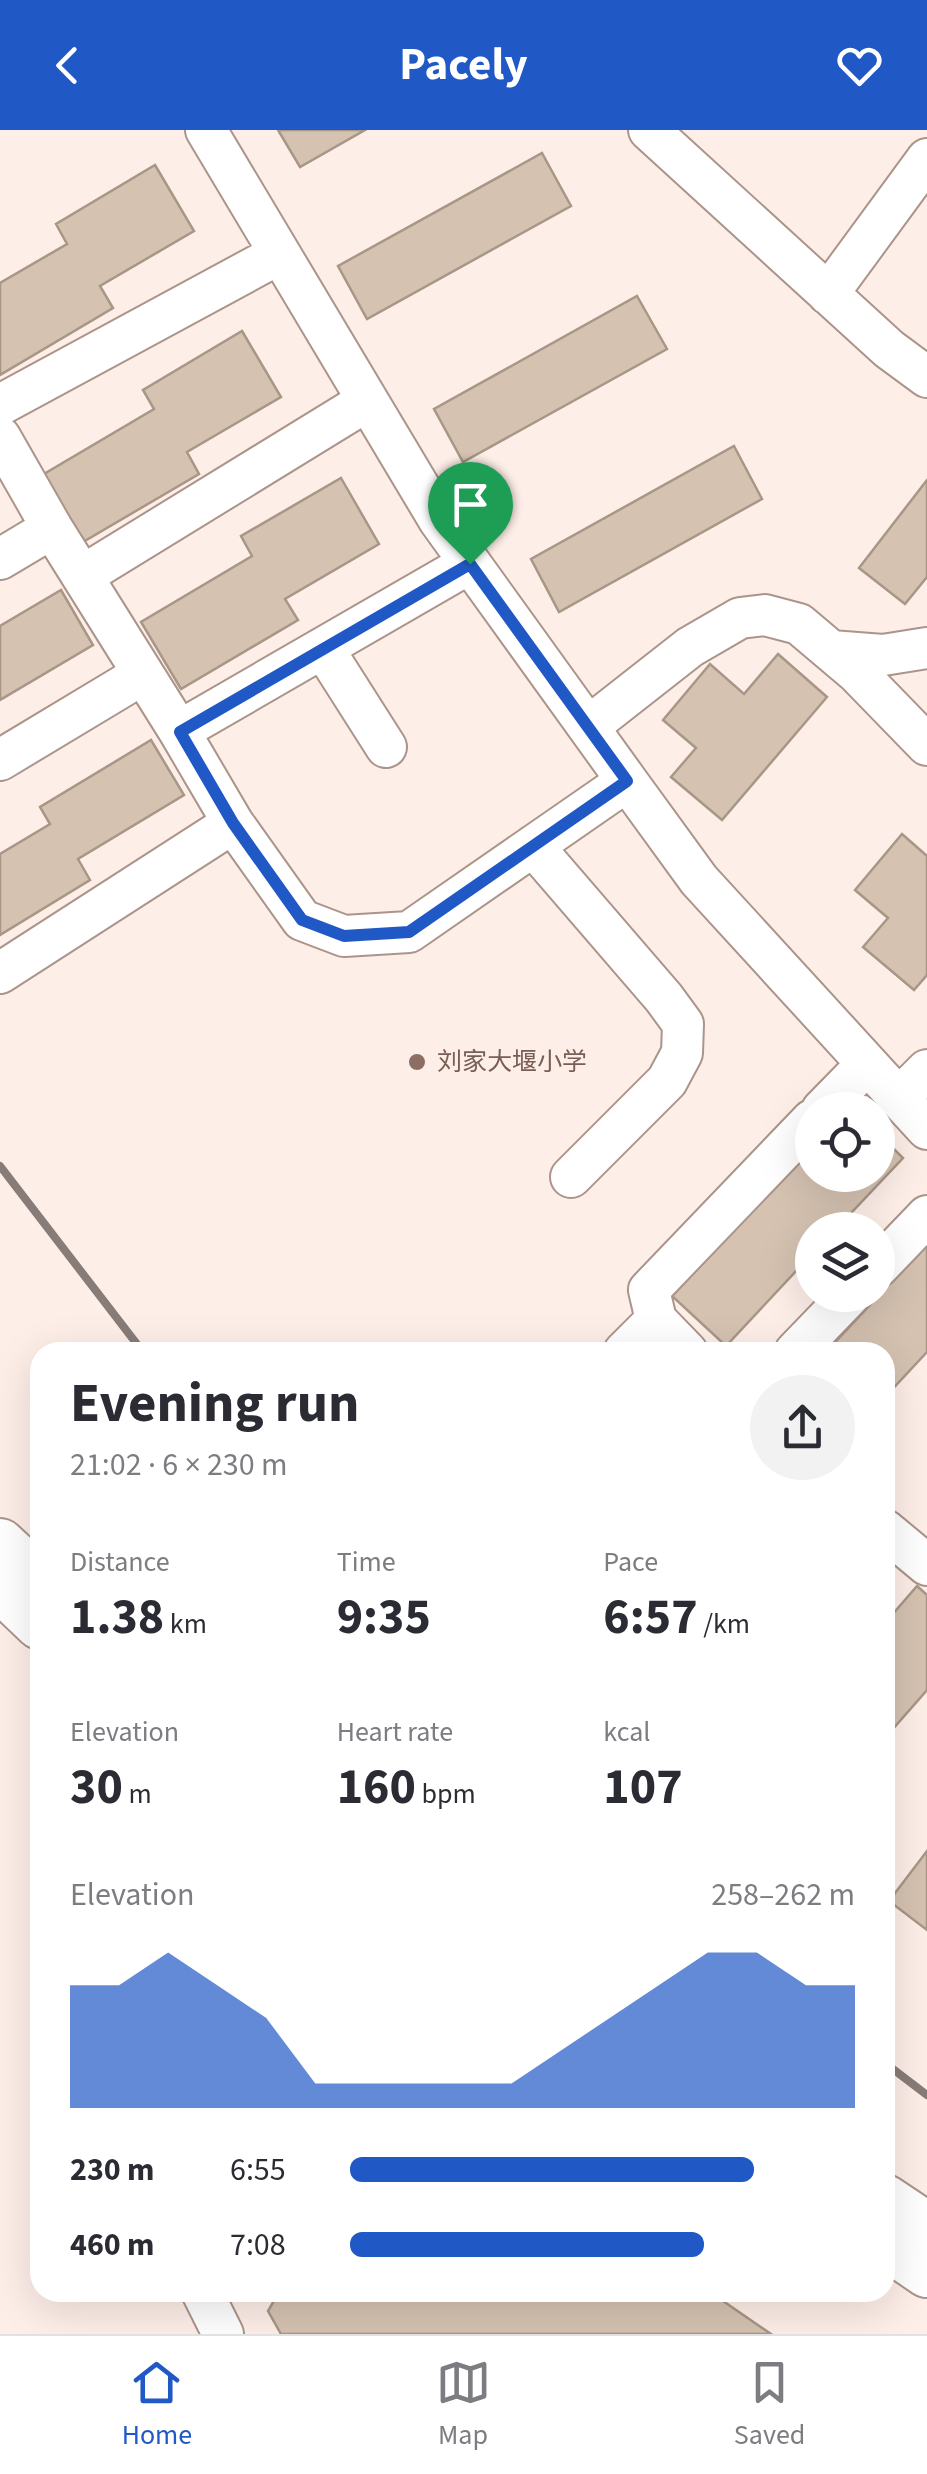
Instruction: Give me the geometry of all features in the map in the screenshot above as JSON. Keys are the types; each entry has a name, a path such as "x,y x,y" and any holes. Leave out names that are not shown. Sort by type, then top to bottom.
{"main road":[{"path":"0,1544 30,1572"},
{"path":"0,1586 30,1614"},
{"path":"895,2207 927,2228"},
{"path":"895,2251 927,2272"}],"street":[{"path":"206,130 439,520 470,564 699,880 867,1064 913,1084 927,1128"},
{"path":"649,130 889,349 927,377"},
{"path":"828,294 927,159"},
{"path":"0,405 280,254"},
{"path":"82,576 367,401"},
{"path":"0,437 233,823 302,920 344,936 409,932 627,781"},
{"path":"0,559 52,528"},
{"path":"180,732 470,564"},
{"path":"588,726 690,647 740,618 765,616 798,624 857,673 927,745"},
{"path":"324,648 386,746"},
{"path":"830,652 884,655 927,648"},
{"path":"0,760 143,674"},
{"path":"0,973 233,823"},
{"path":"533,846 683,1024 682,1053 667,1081 572,1177"},
{"path":"840,1092 867,1064"},
{"path":"678,1342 656,1320 649,1290 795,1138"},
{"path":"895,1249 927,1216"},
{"path":"804,1342 833,1312"},
{"path":"634,1342 656,1320"},
{"path":"895,1538 927,1565"},
{"path":"207,2302 223,2334"}],"building":[{"path":"278,130 365,130 300,167"},
{"path":"542,153 571,206 367,319 338,266"},
{"path":"155,165 194,231 100,286 113,308 0,375 0,283 67,244 56,224"},
{"path":"637,296 667,349 463,462 434,409"},
{"path":"242,331 281,397 187,452 199,474 83,542 44,474 154,409 143,390"},
{"path":"734,446 762,499 559,612 531,559"},
{"path":"341,478 379,544 285,599 298,620 181,689 141,622 252,556 241,536"},
{"path":"927,480 927,577 905,604 859,568"},
{"path":"61,590 93,645 0,700 0,626"},
{"path":"778,654 827,697 722,820 671,777 696,748 663,720 710,664 744,694"},
{"path":"151,740 184,795 78,859 90,880 0,935 0,854 50,824 40,807"},
{"path":"902,834 927,856 927,975 914,990 863,947 888,918 855,890"},
{"path":"895,1150 903,1158 895,1166"},
{"path":"795,1164 795,1192 871,1192 852,1212 795,1212 795,1272 730,1342 722,1342 672,1296"},
{"path":"927,1244 927,1352 895,1386 895,1342 835,1342 863,1312 895,1312 895,1278"},
{"path":"917,1586 927,1595 927,1690 895,1727 895,1611"},
{"path":"927,1851 927,1930 895,1906 895,1893"},
{"path":"273,2302 725,2302 771,2334 281,2334 268,2311"}],"railway":[{"path":"0,1166 135,1342"},
{"path":"895,2071 927,2095"}],"place":[{"name":"刘家大堰小学","path":"417,1062"}],"route":[{"path":"470,564 627,781 409,932 344,936 302,920 233,823 180,732 470,564"}]}
